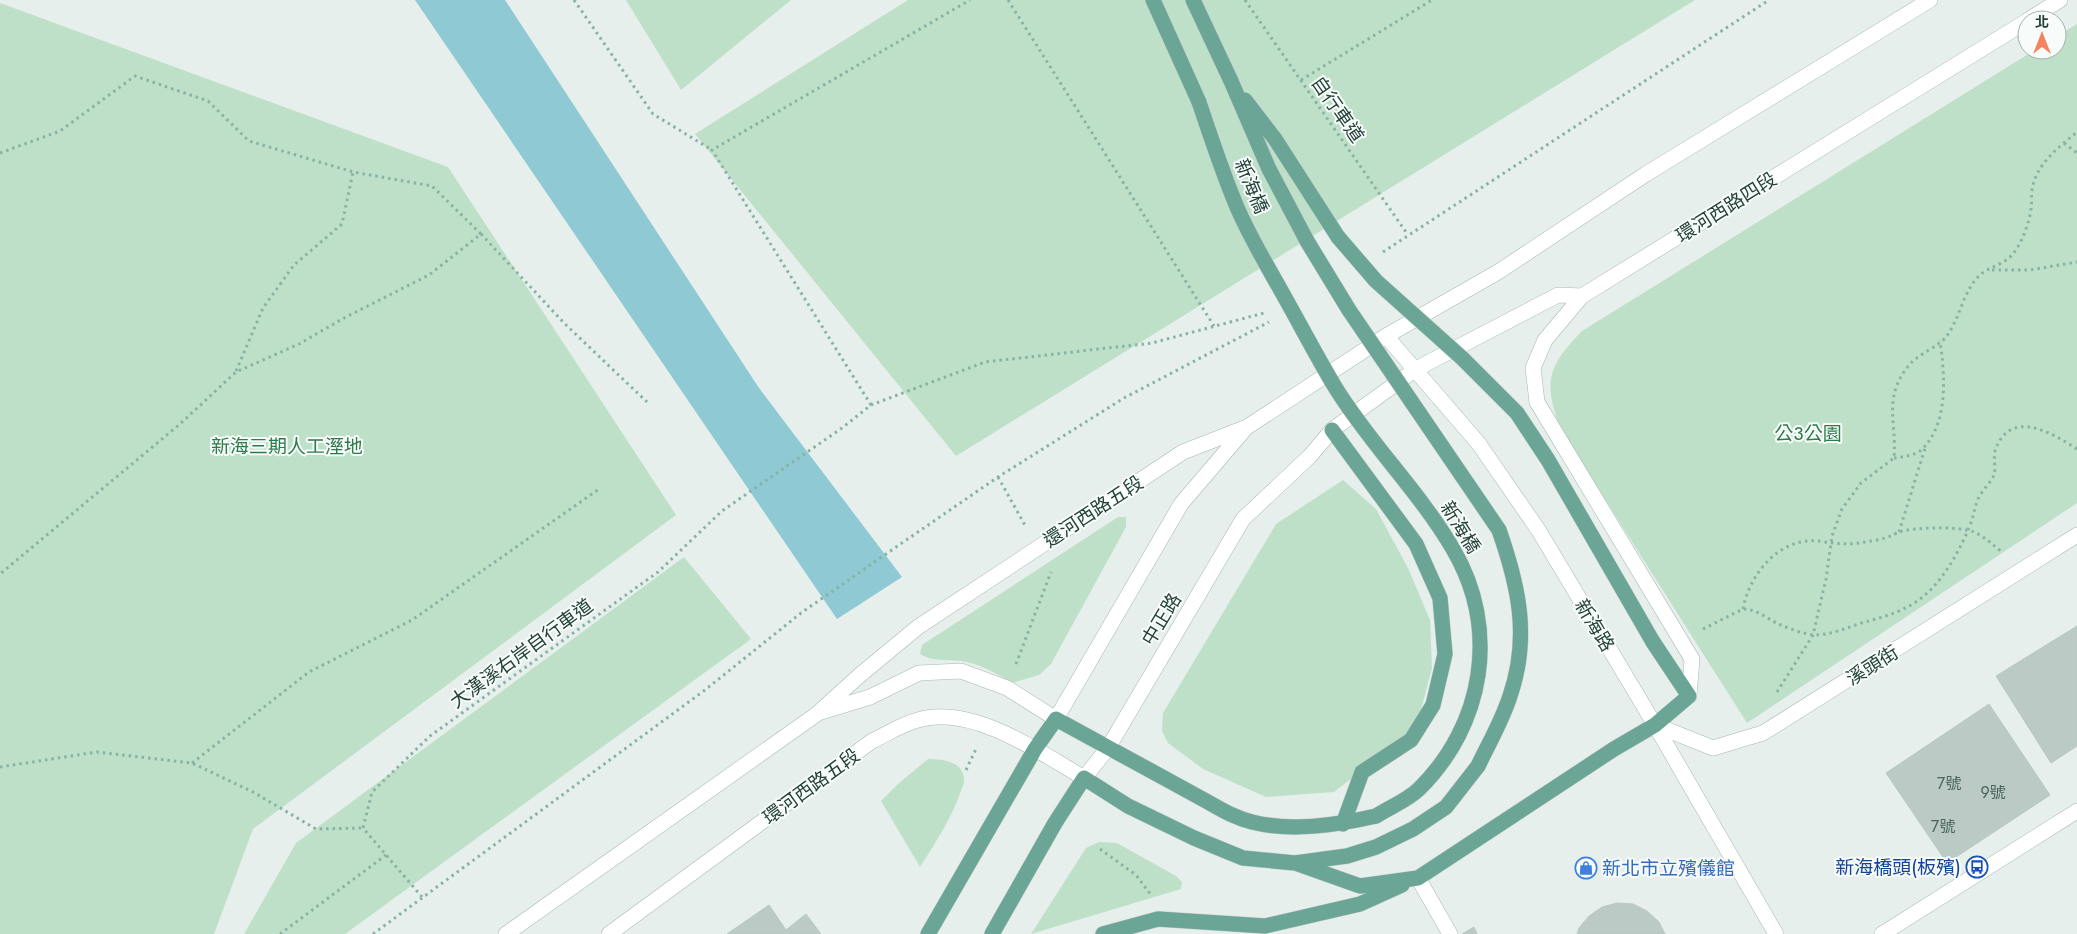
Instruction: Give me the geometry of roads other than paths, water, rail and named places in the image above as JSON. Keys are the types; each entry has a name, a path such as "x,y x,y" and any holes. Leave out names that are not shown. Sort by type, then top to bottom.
{"main road":[{"name":"新海橋","path":"1056,719 1198,796 1229,815 1253,822 1278,825 1317,826 1343,824 1376,816 1417,791 1446,758 1463,729 1475,694 1479,670 1475,606 1468,579 1454,550 1434,519 1388,462 1336,388 1268,268 1234,202 1198,102 1153,0"},
{"name":"新海橋","path":"1193,0 1269,169 1312,248 1379,355 1500,530 1512,565 1520,603 1518,666 1502,719 1478,766 1446,807 1413,829 1376,847 1354,853 1295,863"},
{"path":"1103,934 1158,919 1267,930 1360,904 1418,878 1614,749 1655,725 1689,696 1653,642 1548,460 1517,413 1462,358 1376,281 1338,237 1275,139 1231,81"},
{"path":"1332,430 1416,544 1440,598 1444,654 1433,705 1411,740 1362,772 1343,824"},
{"path":"928,934 1035,750 1056,719"},
{"path":"1084,778 1128,806 1194,838 1243,858 1295,863 1360,886 1418,878"},
{"name":"中正路","path":"992,934 1055,823 1084,778"}],"street":[{"path":"1386,336 1498,272 1646,174 1930,0"},
{"name":"環河西路四段","path":"2044,10 2060,0"},
{"name":"環河西路四段","path":"1582,296 2017,27"},
{"path":"1416,369 1558,295 1582,296"},
{"path":"1582,296 1545,340 1533,368 1537,402 1692,658 1689,696"},
{"name":"新海路","path":"1386,336 1479,444 1538,531 1655,725 1776,934"},
{"name":"還河西路五段","path":"817,714 860,675 926,622 1183,452 1247,427 1386,336"},
{"name":"中正路","path":"1084,778 1108,748 1243,519 1310,456 1332,430 1416,369"},
{"path":"506,934 817,714 870,697 919,673 961,671 1007,688 1056,719 1181,504 1247,427"},
{"name":"溪頭街","path":"1655,725 1713,748 1764,733 2077,535"},
{"name":"環河西路五段","path":"609,934 872,741 918,719 953,716 988,726 1084,778"},
{"path":"1882,934 2077,811"},
{"path":"1418,878 1450,934"}],"water":[{"path":"415,0 505,0 759,388 902,577 837,619"}],"place":[{"name":"新海橋頭(板殯)","path":"1977,867"},
{"name":"新北市立殯儀館","path":"1586,868"}],"park label":[{"name":"公3公園","path":"1808,433"},
{"name":"新海三期人工溼地","path":"287,446"}]}
